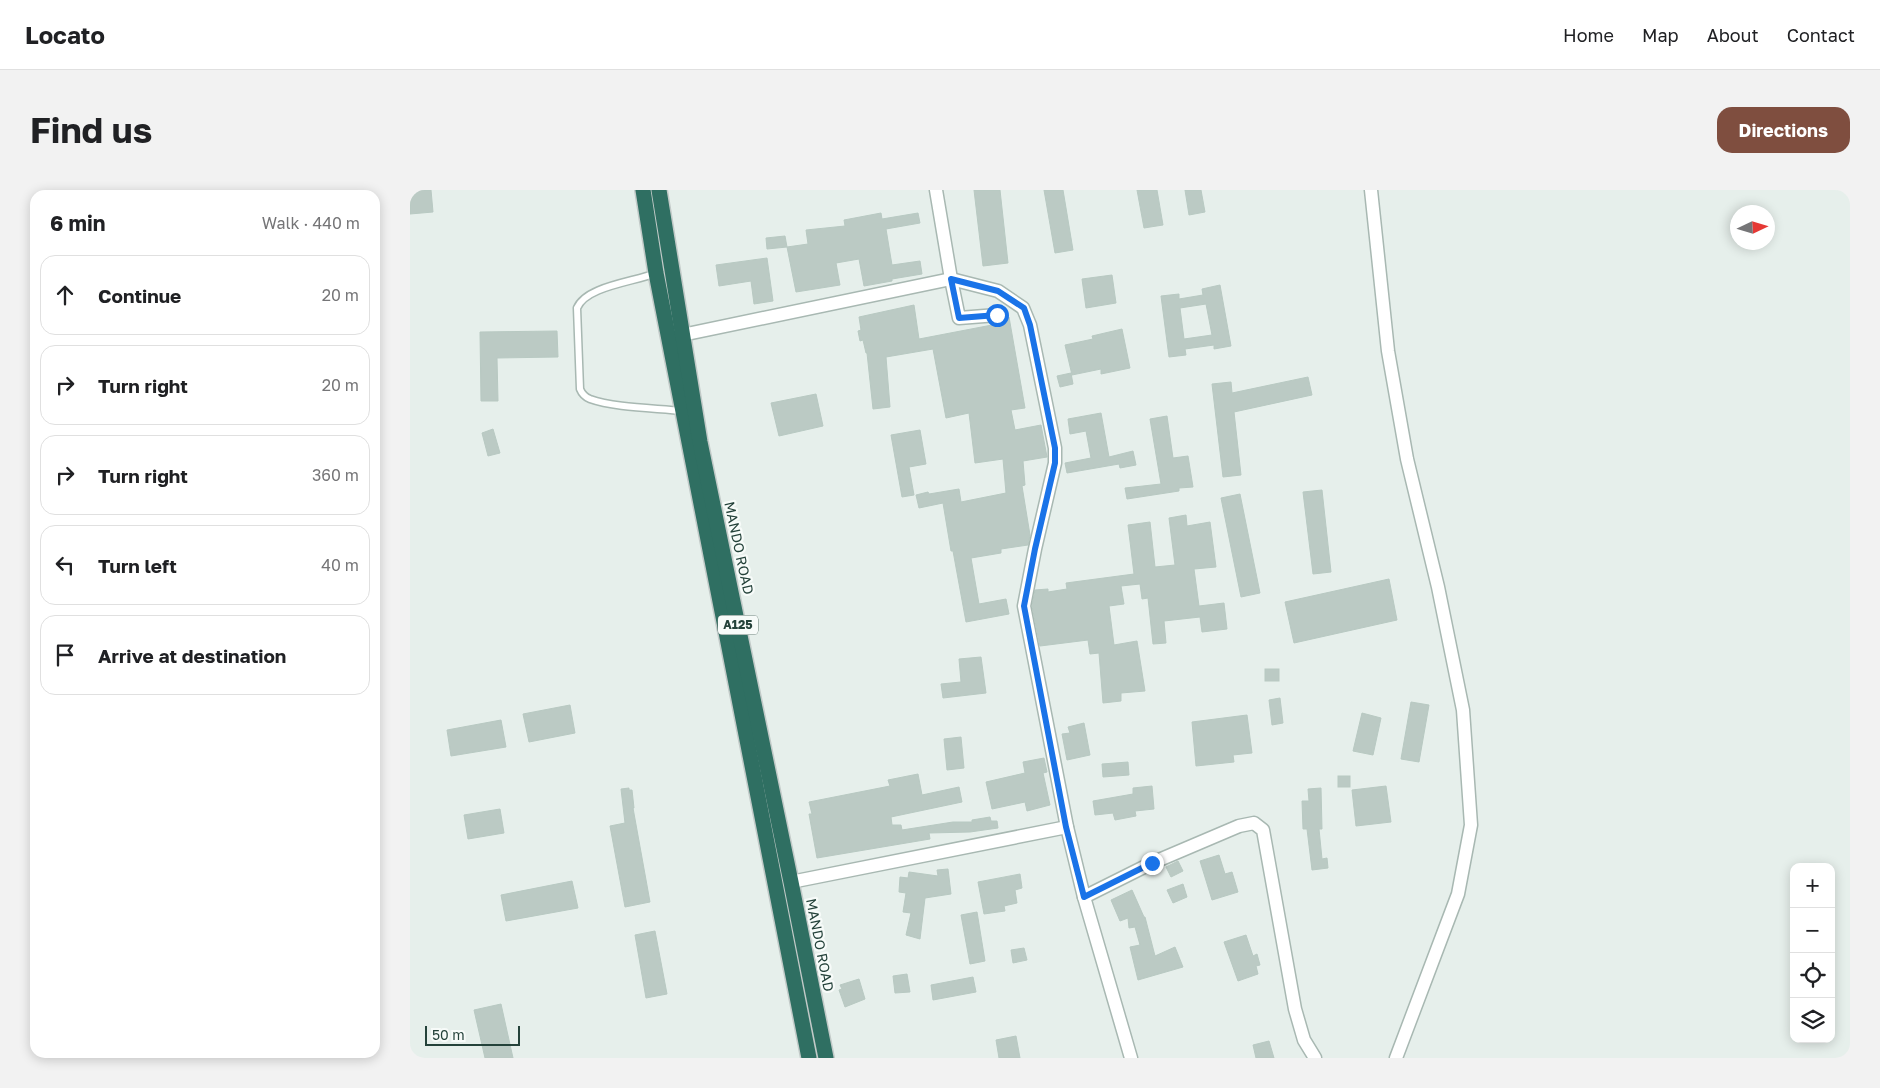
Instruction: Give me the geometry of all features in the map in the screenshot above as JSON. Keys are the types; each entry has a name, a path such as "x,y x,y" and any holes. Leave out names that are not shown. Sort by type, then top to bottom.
{"highway":[{"name":"MANDO ROAD","path":"643,190 656,274 809,1058"},
{"name":"MANDO ROAD","path":"659,190 700,442 826,1058"}],"street":[{"path":"936,190 959,318 997,315"},
{"path":"1371,190 1388,351 1405,450 1438,587 1463,710 1471,826 1458,894 1396,1058"},
{"path":"682,335 951,279 998,291 1024,308 1030,325 1055,448 1055,463 1024,606 1066,827 1084,897 1131,1058"},
{"path":"1084,897 1152,863 1239,826 1254,823 1263,830 1295,1009 1304,1040 1315,1058"},
{"path":"791,882 1066,827"}],"lane":[{"path":"656,274 640,280 604,288 582,299 577,308 580,389 583,395 589,399 623,405 683,411"}],"building":[{"path":"410,190 431,190 433,212 410,214"},
{"path":"974,190 1000,190 1008,263 983,266"},
{"path":"1044,190 1063,190 1073,250 1055,253"},
{"path":"1137,190 1157,190 1163,225 1144,228"},
{"path":"1185,190 1201,190 1205,212 1189,215"},
{"path":"881,213 882,219 918,213 920,223 886,229 892,265 920,261 922,274 864,286 859,259 836,263 840,285 796,292 787,247 808,244 806,230 845,226 844,220"},
{"path":"785,236 787,247 767,249 766,238"},
{"path":"767,258 773,301 754,304 751,281 719,286 716,265"},
{"path":"1112,275 1116,303 1086,308 1082,279"},
{"path":"1220,285 1231,346 1214,349 1214,345 1185,349 1186,355 1169,357 1161,296 1179,294 1179,299 1203,295 1202,289","holes":["1206,304 1212,335 1184,339 1180,308"]},
{"path":"914,305 919,339 992,325 1009,317 1025,408 1011,410 1015,430 1041,425 1047,457 1023,461 1025,485 1022,486 1030,535 1028,545 1001,549 1001,553 971,558 979,604 1006,599 1009,614 966,622 943,503 919,508 916,495 928,492 929,494 959,489 961,502 1006,493 1003,459 975,463 969,413 946,418 933,349 886,357 890,407 873,409 867,353 863,340 860,341 858,331 861,330 859,317"},
{"path":"1122,329 1130,368 1101,374 1101,369 1072,375 1065,345 1093,339 1092,336"},
{"path":"557,331 558,357 497,358 498,401 481,401 480,332"},
{"path":"1071,373 1073,384 1060,387 1057,376"},
{"path":"1308,377 1312,395 1234,412 1241,475 1223,477 1212,384 1231,382 1232,393"},
{"path":"816,394 823,426 779,436 771,403"},
{"path":"1101,413 1109,457 1133,451 1136,465 1120,468 1119,464 1067,473 1065,463 1091,458 1086,431 1070,434 1068,419"},
{"path":"1167,416 1173,458 1188,456 1193,487 1179,488 1179,491 1127,499 1125,488 1161,484 1150,419"},
{"path":"493,429 500,453 488,456 482,433"},
{"path":"920,430 926,464 909,467 914,495 902,497 891,435"},
{"path":"1322,490 1331,572 1313,574 1303,492"},
{"path":"1240,494 1260,593 1241,597 1221,498"},
{"path":"1186,515 1187,526 1210,522 1216,567 1194,569 1199,606 1224,603 1227,629 1202,632 1200,617 1164,621 1166,643 1153,644 1148,598 1142,599 1140,584 1121,586 1124,604 1109,606 1114,645 1137,641 1145,691 1121,693 1121,701 1103,703 1099,653 1090,654 1088,640 1040,646 1032,606 1035,590 1048,589 1048,592 1067,589 1066,583 1134,574 1128,525 1150,522 1155,567 1175,565 1169,518"},
{"path":"1389,579 1397,620 1294,643 1285,602"},
{"path":"981,657 986,693 943,698 941,684 961,682 959,659"},
{"path":"1265,669 1279,669 1279,681 1265,681"},
{"path":"1280,698 1283,723 1272,725 1269,700"},
{"path":"1411,702 1429,705 1419,762 1401,759"},
{"path":"570,705 575,733 529,742 523,714"},
{"path":"1362,713 1381,718 1373,755 1353,751"},
{"path":"1247,715 1252,753 1233,755 1234,762 1196,766 1192,722"},
{"path":"501,720 506,747 451,756 447,730"},
{"path":"1084,723 1090,755 1067,760 1062,734 1070,733 1068,727"},
{"path":"961,737 964,768 947,770 944,739"},
{"path":"1044,758 1047,772 1043,773 1050,805 1027,811 1025,802 992,809 986,782 1025,773 1023,762"},
{"path":"1128,762 1129,775 1103,777 1102,764"},
{"path":"918,774 922,795 959,787 962,802 891,817 892,825 901,825 902,830 953,822 972,822 972,820 990,817 991,821 997,821 998,828 970,832 929,833 930,839 817,858 809,814 812,814 809,802 890,786 888,780"},
{"path":"1338,776 1350,776 1350,787 1338,787"},
{"path":"1152,786 1154,809 1135,811 1136,816 1115,820 1113,813 1095,815 1093,801 1133,794 1133,788"},
{"path":"1386,786 1391,822 1356,826 1352,790"},
{"path":"629,788 629,790 632,790 633,808 650,902 625,907 610,826 625,823 621,789"},
{"path":"1321,788 1322,829 1319,829 1322,859 1327,858 1328,868 1312,870 1307,829 1303,829 1302,801 1309,801 1308,789"},
{"path":"500,809 504,833 468,839 464,815"},
{"path":"1219,855 1225,874 1232,872 1238,892 1212,900 1200,861"},
{"path":"1178,861 1183,871 1171,877 1166,867"},
{"path":"948,869 951,894 925,898 920,939 906,935 911,913 903,912 906,893 899,892 900,877 908,878 909,872 938,876 937,870"},
{"path":"1020,874 1022,888 1015,890 1017,903 1004,906 1005,911 984,914 978,882"},
{"path":"572,881 578,908 506,921 501,895"},
{"path":"1183,884 1187,897 1173,903 1167,890"},
{"path":"1132,890 1145,917 1155,956 1175,947 1183,967 1138,980 1130,947 1140,945 1135,927 1129,928 1128,918 1120,921 1111,900"},
{"path":"977,912 985,961 970,964 961,915"},
{"path":"655,931 667,994 646,998 635,935"},
{"path":"1246,935 1253,956 1257,954 1260,965 1256,966 1258,974 1238,981 1224,942"},
{"path":"1024,948 1027,960 1013,963 1011,950"},
{"path":"907,974 910,992 895,993 893,976"},
{"path":"973,977 976,992 933,1000 931,985"},
{"path":"859,979 865,999 845,1007 839,990 842,989 840,985"},
{"path":"501,1004 513,1058 485,1058 474,1010"},
{"path":"1016,1036 1020,1058 999,1058 996,1040"},
{"path":"1269,1041 1274,1058 1256,1058 1253,1045"}],"route":[{"path":"997,315 959,318 951,279 998,291 1024,308 1030,325 1055,448 1055,463 1026,589 1024,606 1066,827 1084,897 1152,863"}]}
